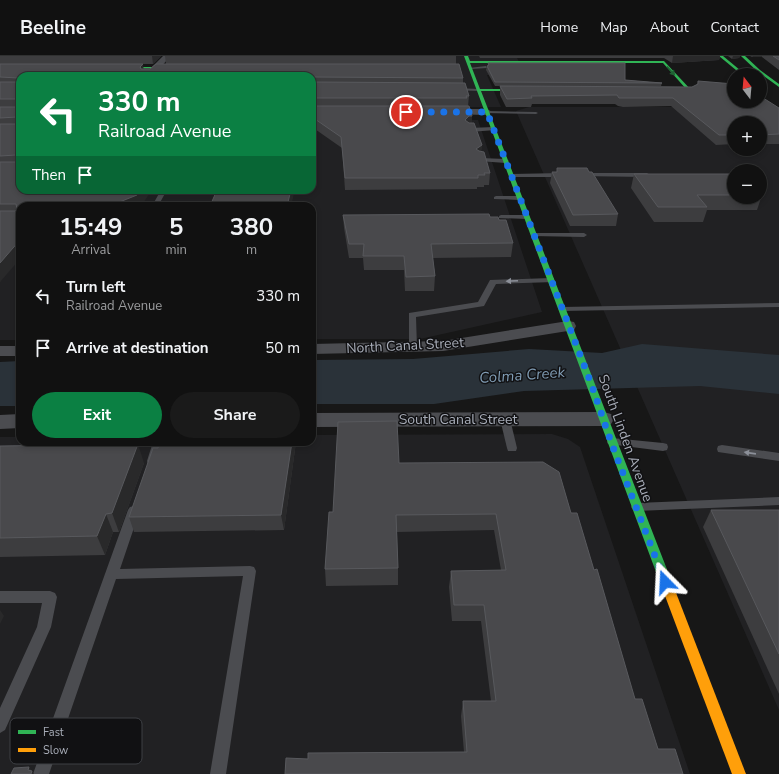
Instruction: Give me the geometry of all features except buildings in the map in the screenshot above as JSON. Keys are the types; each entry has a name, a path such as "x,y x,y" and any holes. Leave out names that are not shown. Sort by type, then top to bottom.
{"street":[{"path":"151,72 167,56"},
{"path":"722,56 736,68"},
{"path":"743,56 762,74 779,86"},
{"path":"467,63 664,62 690,91 658,91"},
{"name":"South Linden Avenue","path":"467,63 479,90 568,326 598,400 611,442 739,774"},
{"path":"108,68 195,68"},
{"path":"479,90 542,90"},
{"path":"438,112 487,112"},
{"name":"North Canal Street","path":"316,349 413,348 443,346 568,326"},
{"path":"0,351 16,351"},
{"name":"South Canal Street","path":"316,420 604,419"},
{"path":"0,422 16,422"}],"lane":[{"path":"467,63 486,67"},
{"path":"447,90 479,90"},
{"path":"487,112 536,113"},
{"path":"469,130 494,129"},
{"path":"480,160 506,161"},
{"path":"511,176 563,172 652,175"},
{"path":"496,198 520,198"},
{"path":"501,217 527,216"},
{"path":"534,235 584,235"},
{"path":"413,348 412,316 481,304 493,282 551,280"},
{"path":"562,309 779,305"},
{"path":"505,419 512,448"},
{"path":"611,442 664,447"},
{"path":"148,471 157,446"},
{"path":"722,449 779,457"},
{"path":"62,718 138,501"},
{"path":"637,507 779,501"},
{"path":"112,574 250,571 218,774"},
{"path":"0,597 50,597 44,627 0,725"},
{"path":"42,774 46,764"}],"shaded area":[{"path":"412,56 516,56 526,75 487,75 501,107 418,107"},
{"path":"529,107 768,107 779,112 779,710 516,111"},
{"path":"0,119 16,176 16,194 316,194 316,120 478,120 542,312 420,339 316,339 316,202 16,202 16,340 0,340"},
{"path":"552,434 568,439 580,447 690,774 0,774 0,437 16,437 16,446 316,446 316,435"}],"water":[{"name":"Colma Creek","path":"642,344 779,355 779,394 700,386 524,391 434,404 316,404 316,360 413,359 529,349 602,353"},
{"path":"16,361 16,406 0,406 0,362"}],"traffic: fast":[{"path":"466,56 662,572"},
{"path":"721,56 736,68"},
{"path":"743,56 759,71 779,86"},
{"path":"468,62 664,62 690,91 665,91"},
{"path":"114,68 182,68"},
{"path":"479,90 531,90"}],"traffic: slow":[{"path":"662,572 739,774"}],"route":[{"path":"406,112 487,112 568,326 598,400 611,442 665,582"}]}
